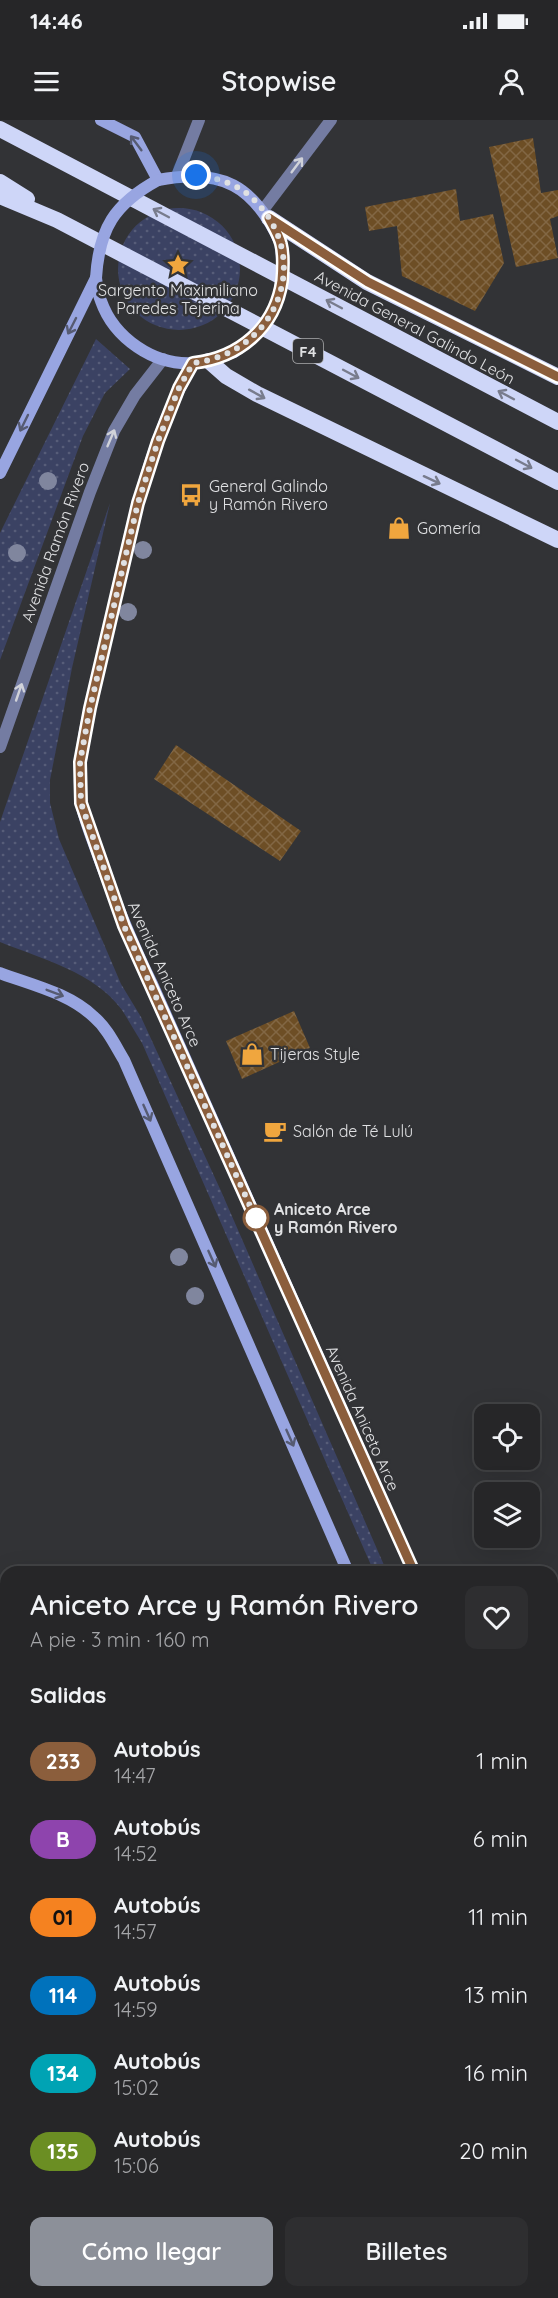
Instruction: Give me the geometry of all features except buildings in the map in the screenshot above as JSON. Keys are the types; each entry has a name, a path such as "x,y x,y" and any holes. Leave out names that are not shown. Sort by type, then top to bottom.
{"highway":[{"name":"Avenida General Galindo León","path":"0,129 558,422"},
{"path":"0,182 57,220"},
{"name":"F4","path":"0,196 57,220 558,482"},
{"path":"266,214 368,282 558,377"},
{"path":"201,362 257,394 558,540"}],"main road":[{"path":"101,120 135,137 158,180"},
{"path":"196,175 224,182 250,196 266,214 281,244 283,268 280,293 271,317 255,337 234,352 201,362 163,359 130,343 113,324 101,302 96,278 97,253 105,229 118,208 137,191 158,180 177,176 196,175"},
{"path":"0,473 96,278"},
{"name":"Avenida Aniceto Arce","path":"201,362 179,388 161,432 138,503 90,708 80,762 81,803 124,926 411,1566"},
{"path":"0,973 66,998 94,1017 114,1043 193,1216 345,1566"}],"street":[{"path":"177,176 199,120"},
{"path":"266,214 331,120"},
{"name":"Avenida Ramón Rivero","path":"0,747 90,492 114,431 135,395 163,359"}],"shaded area":[{"path":"179,208 202,212 222,226 236,246 240,269 236,292 222,312 202,326 179,330 156,326 136,312 122,292 118,269 122,246 136,226 156,212"},
{"path":"96,339 130,369 105,393 83,436 0,660 0,533"},
{"path":"110,503 72,668 50,780 50,803 59,839 121,984 141,1017 221,1191 384,1566 371,1566 142,1043 125,1014 110,997 82,976 0,942 0,822"}],"bus line":[{"name":"233","path":"411,1566 124,926 81,803 80,762 90,708 138,503 151,458 179,388 193,363 209,361 234,352 255,337 271,317 280,293 283,268 281,244 269,218 368,282 558,377"}],"place":[{"name":"Sargento Maximiliano Paredes Tejerina","path":"178,265"},
{"name":"General Galindo y Ramón Rivero","path":"191,495"},
{"name":"Gomería","path":"399,528"},
{"name":"Tijeras Style","path":"252,1054"},
{"name":"Salón de Té Lulú","path":"275,1131"},
{"name":"Aniceto Arce y Ramón Rivero","path":"256,1218"}],"route":[{"path":"196,175 215,178 233,185 250,196 269,218 281,244 283,268 280,293 271,317 255,337 234,352 209,361 193,363 179,388 151,458 138,503 90,708 80,762 81,803 124,926 259,1226 256,1218"}]}
